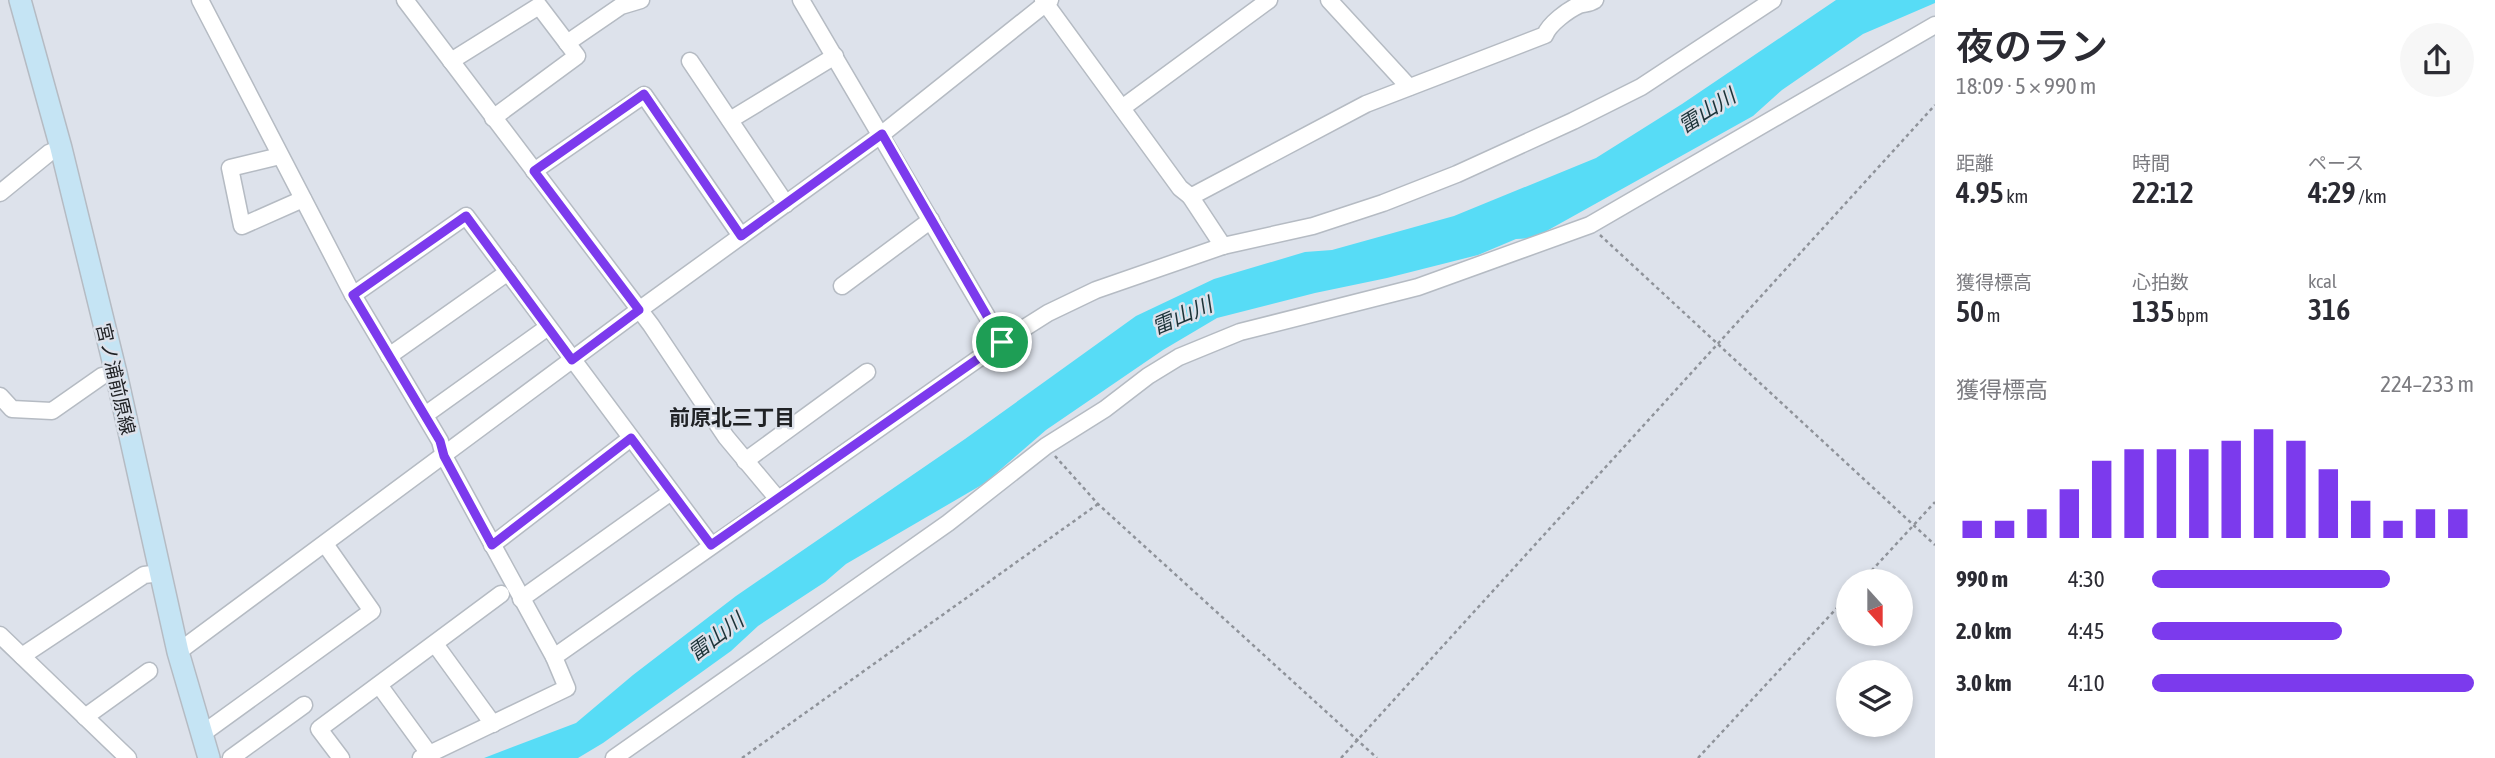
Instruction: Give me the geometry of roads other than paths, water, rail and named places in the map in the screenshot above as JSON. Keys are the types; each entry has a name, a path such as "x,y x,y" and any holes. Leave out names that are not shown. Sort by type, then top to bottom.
{"main road":[{"name":"宮ノ浦前原線","path":"20,0 61,148 116,373 178,652 209,758"}],"street":[{"path":"200,0 353,295 440,441 444,456 554,657 567,688 426,756 379,685"},
{"path":"405,0 651,324 726,438 777,498"},
{"path":"567,43 621,6 641,0"},
{"path":"801,0 1002,342"},
{"path":"1122,108 1269,0"},
{"path":"1329,0 1409,88"},
{"path":"1190,196 1366,104 1545,34 1548,27 1577,6 1595,0"},
{"path":"554,657 777,498 1048,313 1096,289 1223,246 1313,226 1383,204 1457,174 1573,121 1641,86 1773,0"},
{"path":"178,652 639,310 882,134 1046,1 1180,188 1190,196 1223,246"},
{"path":"451,61 539,6 578,56 493,118"},
{"path":"614,758 948,523 1046,446 1179,357 1240,332 1418,287 1590,226 1935,26"},
{"path":"730,120 835,56"},
{"path":"690,61 786,204"},
{"path":"534,171 644,94 741,236"},
{"path":"0,192 49,153 61,148"},
{"path":"280,156 230,168 242,226 303,199"},
{"path":"353,295 466,216 711,545"},
{"path":"842,286 931,220"},
{"path":"389,356 508,272"},
{"path":"425,415 548,327"},
{"path":"746,461 867,372"},
{"path":"0,396 12,409 52,411 102,376 116,373"},
{"path":"492,545 631,438"},
{"path":"521,599 671,492"},
{"path":"202,734 372,611 325,544"},
{"path":"22,656 144,575 160,573"},
{"path":"341,758 319,729 500,594"},
{"path":"0,635 128,758"},
{"path":"435,643 493,724"},
{"path":"85,717 149,671"},
{"path":"232,758 304,705"}],"water":[{"name":"雷山川","path":"1836,0 1935,0 1935,3 1863,34 1782,90 1753,116 1534,238 1516,239 1478,255 1217,318 1163,350 1046,430 985,483 846,564 825,582 758,626 731,651 603,743 578,758 484,758 576,723 633,675 736,596 965,439 1136,316 1214,279 1305,252 1332,250 1454,216 1596,158 1682,104"}],"district":[{"name":"前原北三丁目","path":"732,418"}]}
